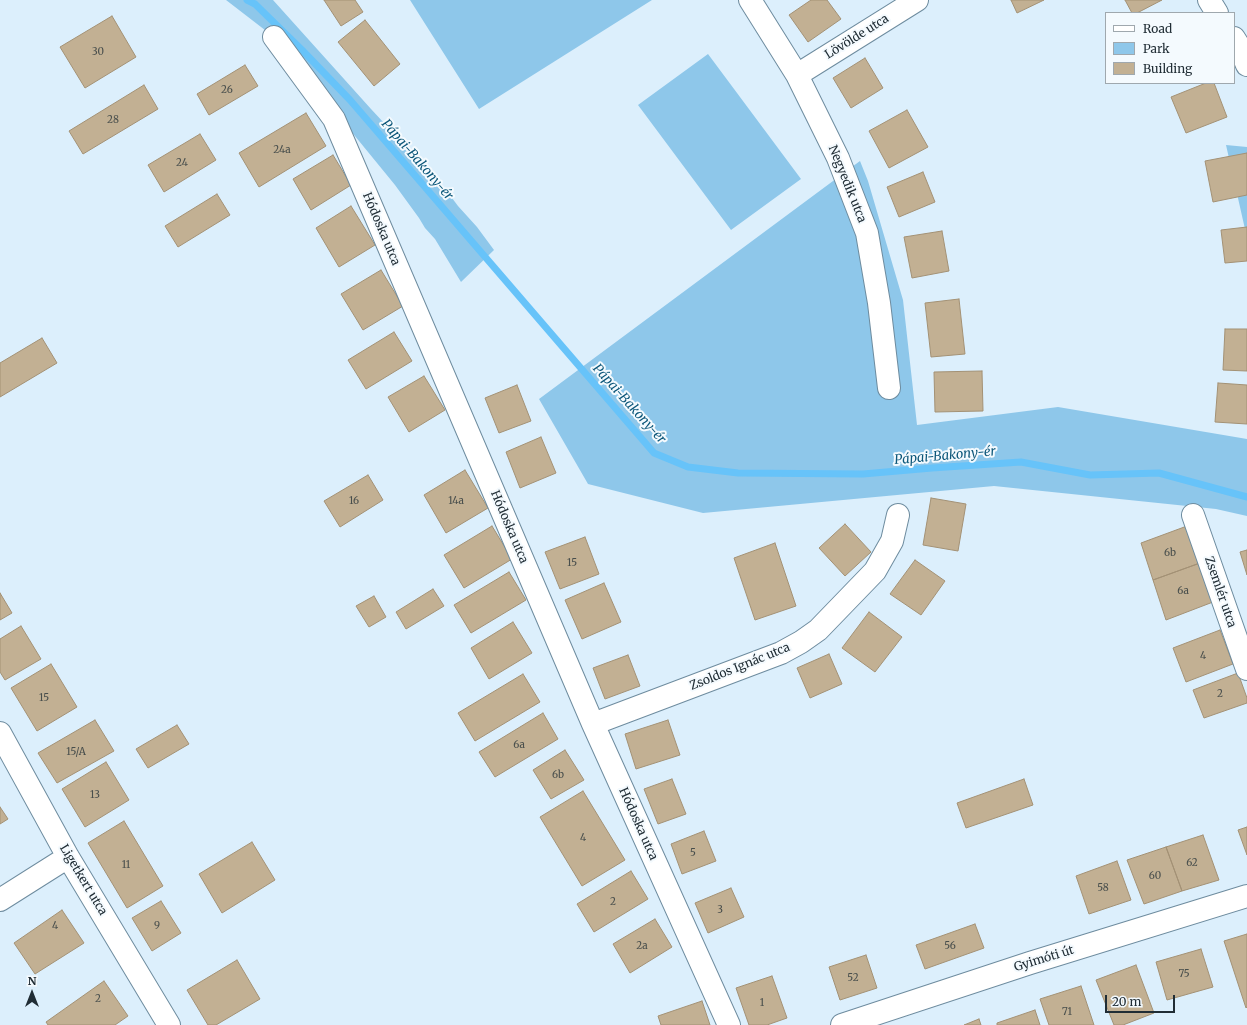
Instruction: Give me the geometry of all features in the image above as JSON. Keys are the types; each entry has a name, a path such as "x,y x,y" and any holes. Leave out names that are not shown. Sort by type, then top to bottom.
{"street":[{"name":"Negyedik utca","path":"750,0 797,75 838,158 867,233 880,303 889,388"},
{"name":"Lövölde utca","path":"797,75 917,0"},
{"path":"1209,0 1216,12"},
{"name":"Hódoska utca","path":"274,37 334,119 593,724 729,1025"},
{"path":"1235,40 1247,65"},
{"name":"Zsoldos Ignác utca","path":"593,724 781,653 801,642 818,630 876,571 892,541 898,515"},
{"name":"Zsemlér utca","path":"1194,515 1247,669"},
{"name":"Ligetkert utca","path":"0,733 68,857 169,1025"},
{"path":"0,900 68,857"},
{"name":"Gyimóti út","path":"842,1025 1030,963 1247,896"}],"green space":[{"path":"226,0 273,0 371,109 411,152 434,174 494,250 461,282 435,239 425,228 395,185 274,37"},
{"path":"410,0 652,0 479,109"},
{"path":"708,54 801,179 731,230 638,105"},
{"path":"1226,145 1247,147 1247,238"},
{"path":"860,161 868,181 903,300 917,425 1058,407 1247,439 1247,516 1216,509 994,486 703,513 588,484 539,399"}],"building":[{"path":"324,0 355,0 363,12 341,26"},
{"path":"811,0 827,0 841,19 808,42 789,15"},
{"path":"1011,0 1044,0 1017,13"},
{"path":"1125,0 1162,0 1139,12 1131,12"},
{"path":"112,16 136,57 85,88 60,47"},
{"path":"365,20 400,64 374,86 338,42"},
{"path":"865,58 883,88 851,108 833,78"},
{"path":"245,65 258,86 209,115 197,94"},
{"path":"1204,84 1214,84 1227,117 1186,133 1171,97"},
{"path":"144,85 158,109 83,154 69,131"},
{"path":"907,110 928,147 889,168 869,131"},
{"path":"306,113 326,146 259,187 239,153"},
{"path":"200,134 216,160 164,192 148,165"},
{"path":"1247,153 1247,195 1213,202 1205,161"},
{"path":"333,155 351,185 311,210 293,179"},
{"path":"923,172 935,202 899,217 887,187"},
{"path":"217,194 230,215 178,247 165,226"},
{"path":"351,206 375,245 339,267 316,228"},
{"path":"1247,227 1247,261 1225,263 1221,230"},
{"path":"942,231 949,271 912,278 904,237"},
{"path":"381,270 403,306 363,330 341,294"},
{"path":"959,299 965,354 931,357 925,303"},
{"path":"1225,329 1247,329 1247,371 1223,370"},
{"path":"394,332 412,361 366,389 348,360"},
{"path":"42,338 57,363 0,397 0,363"},
{"path":"982,371 983,411 935,412 934,372"},
{"path":"424,376 445,410 409,432 388,397"},
{"path":"1218,383 1247,385 1247,424 1215,422"},
{"path":"517,385 531,421 499,433 485,398"},
{"path":"541,437 556,473 520,488 506,452"},
{"path":"465,470 488,508 446,533 424,495"},
{"path":"368,475 383,500 340,527 324,501"},
{"path":"931,498 966,504 958,551 923,545"},
{"path":"845,524 871,552 845,576 819,548"},
{"path":"492,526 512,559 464,588 444,555"},
{"path":"1187,526 1200,563 1153,580 1141,543"},
{"path":"585,537 599,574 560,589 545,552"},
{"path":"775,543 796,606 755,620 734,558"},
{"path":"1247,550 1247,575 1240,552"},
{"path":"915,560 945,581 921,615 890,594"},
{"path":"1200,563 1213,602 1166,620 1153,580"},
{"path":"509,572 526,600 471,633 454,605"},
{"path":"604,583 621,622 582,639 565,600"},
{"path":"433,589 444,606 406,629 396,612"},
{"path":"0,593 12,613 0,620"},
{"path":"374,596 386,617 369,627 356,606"},
{"path":"869,612 902,637 875,672 842,648"},
{"path":"513,622 532,653 489,679 471,648"},
{"path":"21,626 41,659 5,680 0,672 0,639"},
{"path":"1220,630 1233,664 1186,682 1173,648"},
{"path":"829,654 842,684 810,698 797,668"},
{"path":"628,655 640,686 605,699 593,668"},
{"path":"51,664 77,707 37,731 11,688"},
{"path":"1238,673 1247,698 1247,703 1204,718 1193,690"},
{"path":"523,674 540,702 475,741 458,713"},
{"path":"543,713 558,739 495,777 479,752"},
{"path":"95,720 114,751 57,783 38,753"},
{"path":"668,720 680,755 636,769 625,734"},
{"path":"177,725 189,744 148,768 136,749"},
{"path":"565,750 584,780 551,799 533,770"},
{"path":"106,762 129,800 85,827 62,789"},
{"path":"672,779 686,814 658,824 644,789"},
{"path":"1024,779 1033,805 966,828 957,803"},
{"path":"583,791 625,860 582,886 540,817"},
{"path":"0,807 8,819 0,824"},
{"path":"124,821 163,886 127,908 88,843"},
{"path":"1247,827 1247,855 1238,830"},
{"path":"704,831 716,861 682,874 671,844"},
{"path":"1203,835 1219,880 1182,891 1166,847"},
{"path":"252,842 275,880 222,913 199,874"},
{"path":"1166,847 1182,891 1144,904 1127,860"},
{"path":"1117,861 1131,900 1089,914 1076,876"},
{"path":"631,871 648,899 594,932 577,904"},
{"path":"731,888 744,917 708,933 695,903"},
{"path":"161,901 181,933 152,951 132,918"},
{"path":"62,910 84,943 35,974 14,943"},
{"path":"655,919 672,947 630,973 613,944"},
{"path":"975,924 984,948 925,969 916,945"},
{"path":"1247,934 1247,1007 1246,1008 1224,941"},
{"path":"1201,949 1213,987 1167,1000 1156,962"},
{"path":"866,955 877,988 840,1000 829,967"},
{"path":"237,960 260,999 216,1025 208,1025 187,990"},
{"path":"1136,965 1154,1013 1123,1025 1114,1025 1096,980"},
{"path":"772,976 787,1018 767,1025 749,1025 736,988"},
{"path":"104,981 128,1016 115,1025 48,1025 46,1022"},
{"path":"1081,986 1094,1025 1049,1025 1040,999"},
{"path":"702,1001 710,1025 661,1025 658,1016"},
{"path":"1035,1010 1040,1025 997,1025 997,1023"},
{"path":"979,1019 981,1025 964,1025"}],"waterway":[{"name":"Pápai-Bakony-ér","path":"247,0 255,4 350,100 654,453 688,467 738,473 863,474 1021,462 1090,475 1159,473 1247,497"}]}
